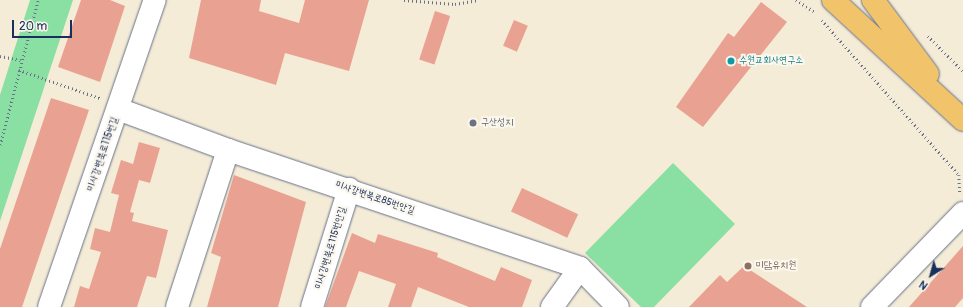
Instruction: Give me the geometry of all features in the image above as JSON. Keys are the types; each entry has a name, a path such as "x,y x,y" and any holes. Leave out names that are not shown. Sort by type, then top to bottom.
{"main road":[{"path":"833,0 963,119"},
{"path":"854,0 903,65"},
{"path":"873,0 963,119"}],"street":[{"name":"미사강변북로115번길","path":"49,307 110,104 155,0"},
{"name":"미사강변북로85번안길","path":"110,104 228,150 349,189 580,268 618,307"},
{"path":"177,307 228,150"},
{"name":"미사강변북로115번안길","path":"312,307 349,189"},
{"path":"872,307 961,204"},
{"path":"552,307 580,268"}],"path":[{"path":"0,146 18,70 38,0"},
{"path":"404,0 455,4 477,0"},
{"path":"796,0 813,10 959,175 961,204"},
{"path":"924,32 963,71"},
{"path":"0,56 21,60"},
{"path":"18,70 110,104"}],"green space":[{"path":"30,0 73,0 0,221 0,95"},
{"path":"673,163 735,224 654,307 641,307 585,253"}],"building":[{"path":"81,0 110,0 125,6 100,82 58,67"},
{"path":"201,0 261,0 259,11 299,23 305,0 369,0 349,71 285,53 276,85 189,58"},
{"path":"761,2 787,22 703,127 676,107 728,33 734,37"},
{"path":"435,11 450,16 434,64 419,60"},
{"path":"514,20 528,26 517,52 503,46"},
{"path":"51,98 89,110 22,307 0,307 0,249"},
{"path":"139,142 160,148 150,183 139,180 130,212 134,213 132,221 168,230 156,278 147,276 137,307 74,307 80,286 89,289 101,252 90,249 95,228 110,232 119,195 111,193 121,160 133,164"},
{"path":"234,175 306,202 278,307 207,307 221,257 211,253"},
{"path":"522,188 578,214 567,238 511,212"},
{"path":"352,233 375,243 378,234 438,253 437,257 495,281 501,267 532,280 522,307 469,307 418,287 411,307 388,307 396,284 359,271 346,307 325,307"},
{"path":"963,246 963,298 955,307 909,307"},
{"name":"미담유치원","path":"744,266 807,307 689,307 720,275 727,282"}],"place":[{"name":"수원교회사연구소","path":"731,61"},
{"name":"구산성지","path":"473,123"},
{"name":"미담유치원","path":"748,266"}]}
